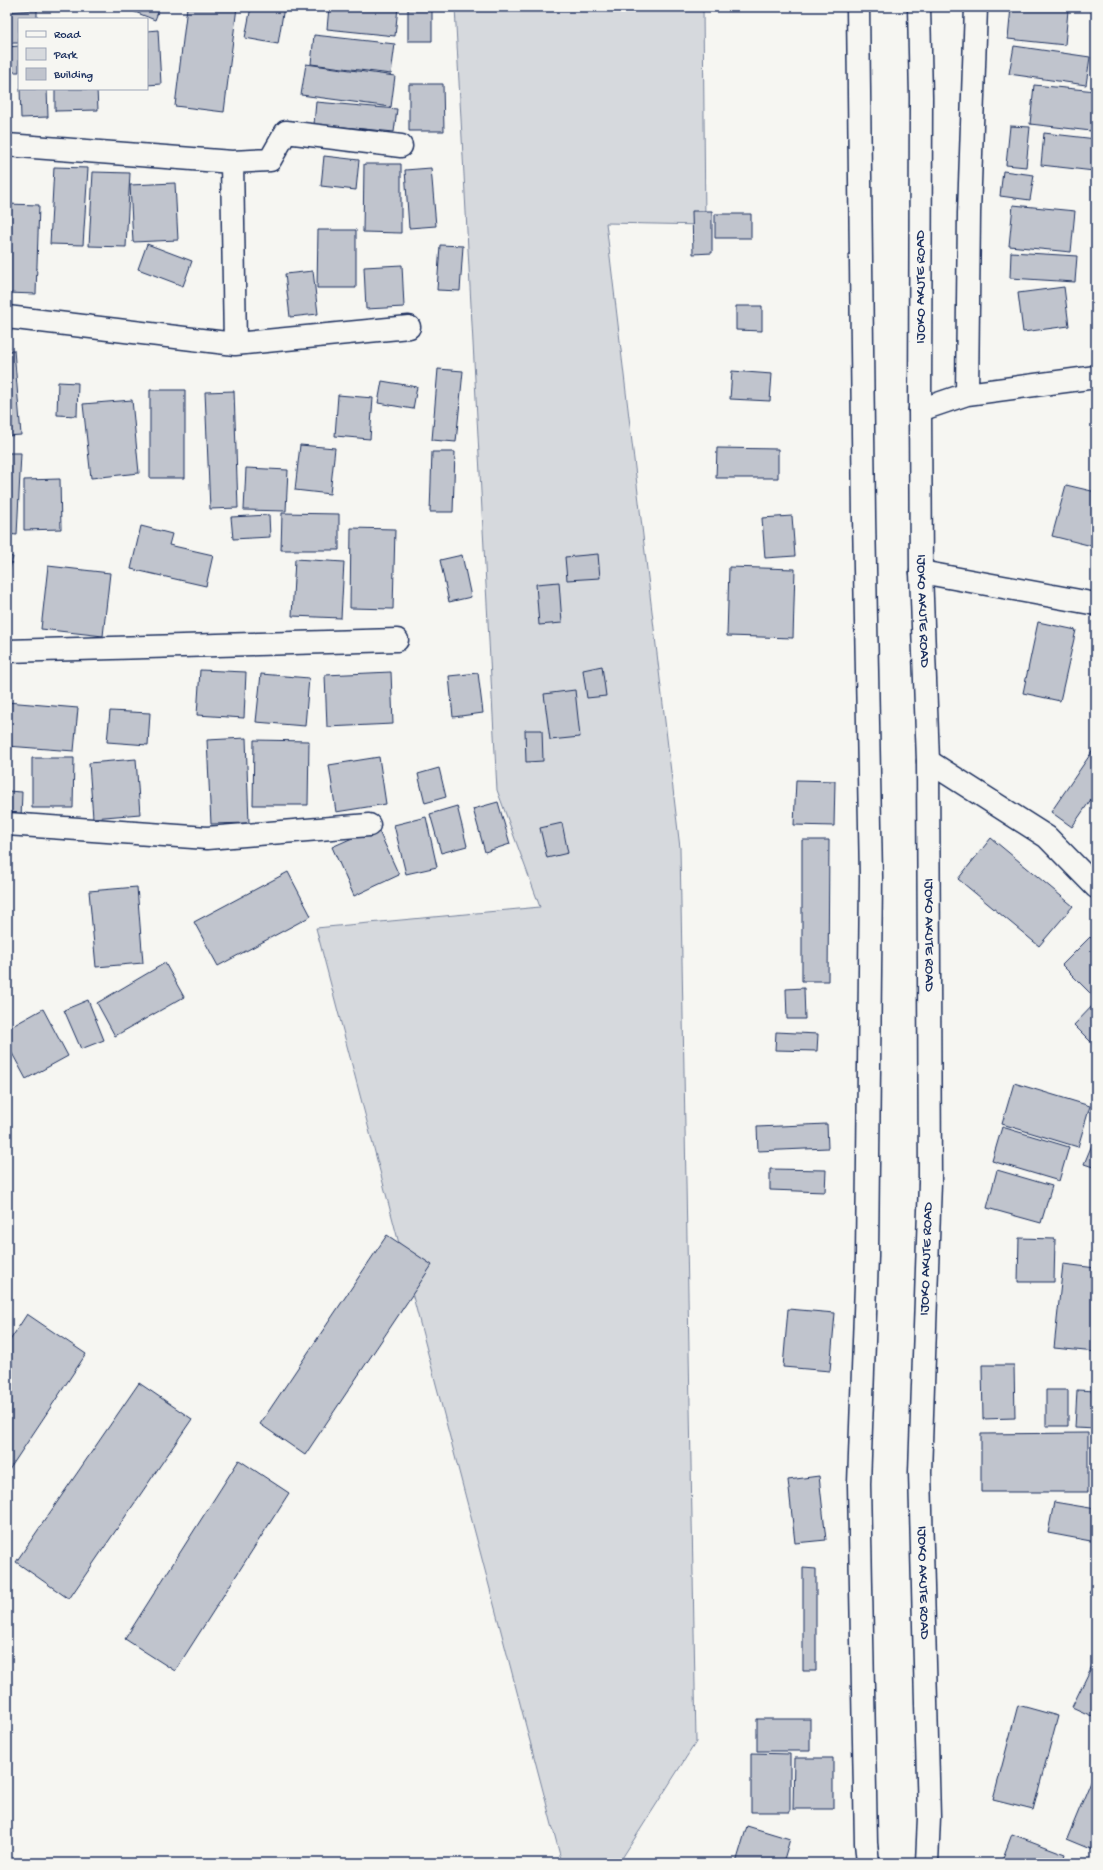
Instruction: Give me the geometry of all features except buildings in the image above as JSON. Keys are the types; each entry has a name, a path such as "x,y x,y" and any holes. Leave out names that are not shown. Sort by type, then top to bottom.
{"main road":[{"path":"858,7 864,517 871,877 866,1256 859,1484 866,1835 868,1863"},
{"name":"IJOKO AKUTE ROAD","path":"919,7 921,97 921,572 928,761 930,1182 920,1472 929,1817 927,1863"},
{"path":"967,394 969,213 976,7"},
{"path":"7,145 232,162 270,160 286,132 401,146"},
{"path":"232,162 234,344"},
{"path":"7,317 234,344 409,327"},
{"path":"920,410 967,394 1096,377"},
{"path":"921,572 1096,604"},
{"path":"7,651 397,640"},
{"path":"928,761 1047,837 1096,887"},
{"path":"7,824 207,838 369,825"}],"green space":[{"path":"455,7 703,7 705,225 606,223 680,848 696,1742 619,1863 562,1863 316,928 540,907 497,790"}]}
